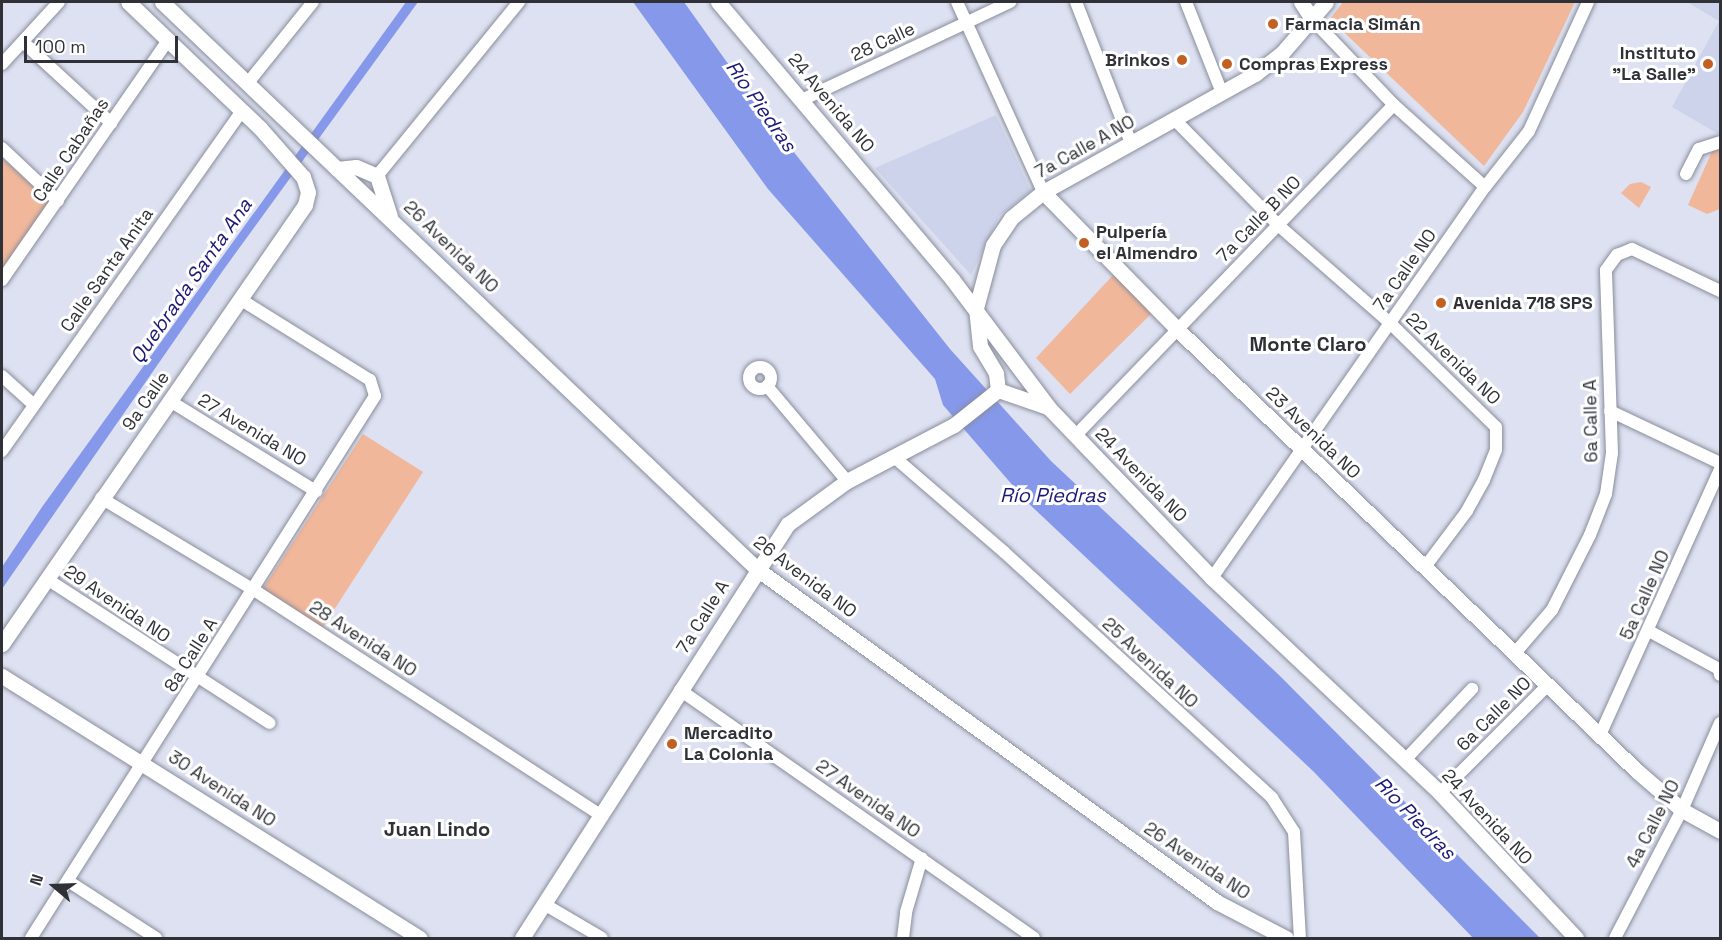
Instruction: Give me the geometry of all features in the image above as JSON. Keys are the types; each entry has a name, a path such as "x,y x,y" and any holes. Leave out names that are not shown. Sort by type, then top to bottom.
{"street":[{"path":"2,64 59,2"},
{"path":"128,2 242,111"},
{"name":"26 Avenida NO","path":"162,2 337,169 390,216 757,568 1217,902 1286,939"},
{"path":"247,84 314,2"},
{"path":"377,176 519,2"},
{"name":"24 Avenida NO","path":"718,2 804,99 976,308 1050,409 1212,578 1440,793 1576,939"},
{"name":"23 Avenida NO","path":"957,2 1043,192 1301,449 1600,735 1682,810 1720,831"},
{"name":"28 Calle","path":"804,99 1010,2"},
{"path":"1077,2 1131,143"},
{"path":"1186,2 1222,93"},
{"path":"1301,2 1312,19 1394,105 1485,187"},
{"name":"7a Calle A NO","path":"997,392 996,373 980,346 976,308 993,244 1011,218 1043,192 1222,93 1282,53 1326,2"},
{"name":"7a Calle NO","path":"1212,578 1485,187 1529,131 1588,2"},
{"name":"Calle Cabañas","path":"2,280 168,40"},
{"path":"23,42 111,123"},
{"name":"7a Calle B NO","path":"1076,435 1394,105"},
{"name":"9a Calle","path":"2,644 305,205 308,192 303,177 242,111"},
{"name":"Calle Santa Anita","path":"2,451 242,111"},
{"name":"22 Avenida NO","path":"1174,119 1278,225 1389,323 1496,427 1496,450 1484,480 1448,540 1425,567"},
{"path":"1686,174 1699,149 1720,142"},
{"path":"2,148 58,201"},
{"path":"337,169 356,167 377,176 390,216"},
{"name":"6a Calle A","path":"1515,653 1552,610 1590,535 1606,494 1612,453 1606,270 1617,255 1632,249 1720,291"},
{"name":"8a Calle A","path":"31,939 198,679 375,396 375,387 370,380 240,299"},
{"path":"2,376 33,404"},
{"path":"767,386 847,482"},
{"path":"997,392 1023,396 1050,409"},
{"name":"7a Calle A","path":"522,939 757,568 788,524 847,482 954,425 997,392"},
{"name":"27 Avenida NO","path":"170,401 316,491"},
{"path":"1610,411 1720,464"},
{"name":"25 Avenida NO","path":"894,457 1004,552 1272,798 1294,832 1300,939"},
{"name":"5a Calle NO","path":"1600,735 1720,470"},
{"name":"28 Avenida NO","path":"101,498 254,590 601,815"},
{"name":"29 Avenida NO","path":"47,579 198,679 270,723"},
{"path":"1649,631 1720,671"},
{"name":"30 Avenida NO","path":"2,675 144,762 420,939"},
{"name":"6a Calle NO","path":"1440,793 1548,685"},
{"path":"1406,760 1472,689"},
{"name":"27 Avenida NO","path":"680,690 922,858 1034,939"},
{"name":"4a Calle NO","path":"1614,939 1682,810 1720,723"},
{"path":"903,939 906,912 922,858"},
{"path":"68,881 156,939"},
{"path":"544,904 602,939"}],"shaded area":[{"path":"1343,2 1575,2 1523,112 1484,166 1330,19"},
{"name":"Instituto \"La Salle\"","path":"1687,2 1720,2 1720,135 1672,107 1719,21"},
{"path":"996,115 1031,191 999,216 971,275 875,168"},
{"path":"1720,145 1720,209 1707,214 1688,205 1714,147"},
{"path":"2,158 50,201 2,270"},
{"path":"1641,182 1651,187 1639,208 1621,193 1630,184"},
{"path":"1114,274 1152,313 1070,394 1036,358"},
{"path":"363,434 423,472 323,627 262,590"}],"water":[{"path":"406,2 418,2 224,269 2,589 2,567 42,507"},
{"name":"Río Piedras","path":"633,2 684,2 766,117 950,349 1051,461 1280,676 1540,938 1473,938 1313,771 1027,502 943,405 935,379 768,189"}],"place":[{"name":"Farmacia Simán","path":"1273,24"},
{"name":"Brinkos","path":"1182,60"},
{"name":"Compras Express","path":"1227,64"},
{"name":"Instituto \"La Salle\"","path":"1708,64"},
{"name":"Pulpería el Almendro","path":"1084,243"},
{"name":"Avenida 718 SPS","path":"1441,303"},
{"name":"Mercadito La Colonia","path":"672,744"}],"district":[{"name":"Monte Claro","path":"1308,344"},
{"name":"Juan Lindo","path":"437,829"}],"water label":[{"name":"Quebrada Santa Ana","path":"191,281"}]}
